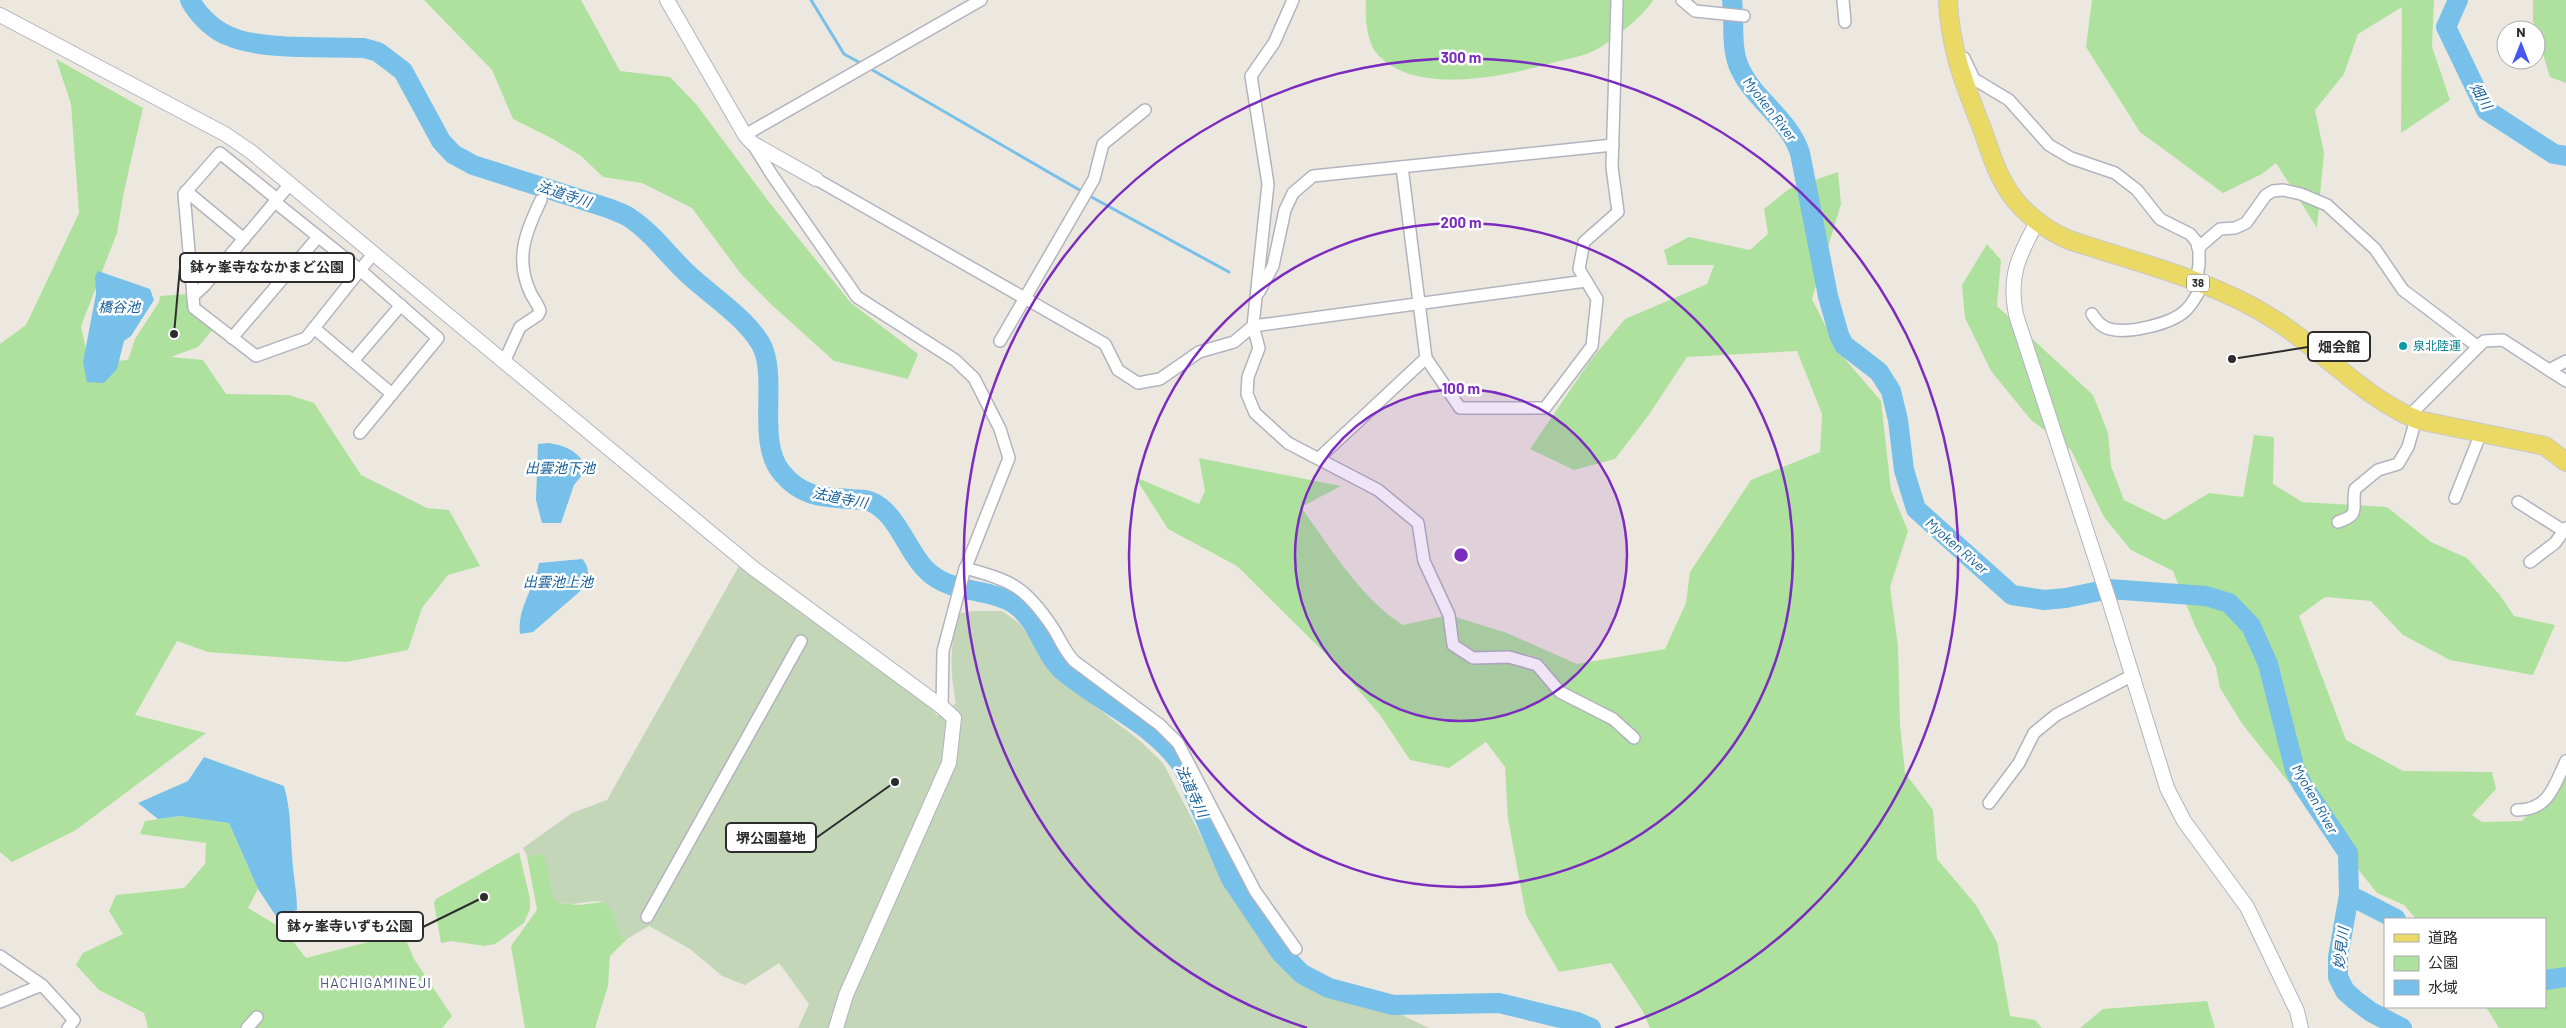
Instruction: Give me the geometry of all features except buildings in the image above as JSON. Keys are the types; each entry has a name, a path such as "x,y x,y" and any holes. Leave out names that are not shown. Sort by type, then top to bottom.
{"main road":[{"name":"38","path":"1948,0 1949,26 1954,54 1996,168 2015,199 2037,222 2049,231 2069,240 2199,284 2273,318 2307,341 2383,402 2413,418 2545,446 2566,462"}],"street":[{"path":"667,0 772,175 857,297 955,360 974,378 1000,429 1009,458 964,570 943,651 942,707"},
{"path":"749,139 977,0"},
{"path":"1293,0 1274,43 1251,76 1268,184 1253,326 1259,348 1248,377 1247,394 1255,412 1288,442 1320,457 1378,490 1418,523 1424,561 1448,615 1453,645 1473,658 1508,657 1537,665 1560,692 1613,719 1634,738"},
{"path":"1402,167 1426,358 1460,408 1545,408 1592,346 1597,299 1579,270 1584,242 1618,212 1612,167 1617,0"},
{"path":"1682,0 1694,10 1744,16"},
{"path":"1843,0 1844,22"},
{"path":"0,15 225,134 290,184 752,568 942,707 954,718 949,762 846,995 836,1028"},
{"path":"1954,54 1964,58 1974,79 2009,100 2057,152 2115,173 2125,180 2160,218 2190,234 2196,241 2198,248 2199,284 2184,312 2159,324 2130,330 2110,329 2100,324 2092,314"},
{"path":"1000,341 1094,179 1103,144 1145,110"},
{"path":"749,139 1105,344 1118,370 1138,383 1160,378 1199,352 1234,342 1253,326 1586,281"},
{"path":"1256,298 1273,266 1284,210 1293,193 1313,176 1613,145"},
{"path":"360,433 438,338 360,270 318,237 220,153 184,194 194,308 256,356 306,338 360,270 373,254"},
{"path":"193,296 290,184"},
{"path":"2198,248 2220,229 2235,228 2246,223 2266,195 2273,191 2283,190 2302,194 2327,205 2375,249 2403,290 2477,346"},
{"path":"186,191 244,239"},
{"path":"504,362 520,327 538,315 540,311 531,293 524,268 523,242 540,200"},
{"path":"2037,222 2019,255 2014,273 2013,301 2167,788 2184,821 2247,907 2297,1011 2301,1028"},
{"path":"232,338 318,237"},
{"path":"353,361 400,305"},
{"path":"314,328 392,394"},
{"path":"2338,522 2350,518 2355,513 2355,489 2378,470 2398,464 2403,458 2413,418 2477,346 2484,341 2503,340 2566,380"},
{"path":"1320,457 1426,358"},
{"path":"2549,370 2566,361"},
{"path":"2455,498 2481,433"},
{"path":"2518,502 2564,534 2530,562"},
{"path":"964,570 1002,578 1025,592 1054,630 1063,648 1074,661 1160,725 1178,743 1255,891 1296,949"},
{"path":"647,917 801,641"},
{"path":"1989,803 2019,763 2034,734 2056,715 2132,675"},
{"path":"2517,810 2538,807 2545,801 2566,761"},
{"path":"0,956 42,985 74,1020 68,1028"},
{"path":"0,1002 42,985"},
{"path":"247,1028 257,1017"}],"green space":[{"path":"424,0 581,0 620,71 670,77 696,104 769,202 851,303 918,354 908,379 834,361 773,306 741,274 692,208 642,183 603,177 581,156 553,139 513,119 492,70"},
{"path":"1366,0 1653,0 1629,26 1606,44 1588,53 1510,73 1462,79 1437,79 1415,75 1394,68 1378,55 1369,36 1366,21"},
{"path":"2092,0 2434,0 2432,47 2450,100 2401,133 2402,7 2358,34 2344,74 2315,110 2324,153 2317,228 2276,163 2262,174 2223,193 2140,132 2086,47"},
{"path":"2533,0 2566,0 2566,83 2550,77 2546,64 2546,20 2533,20"},
{"path":"56,59 143,108 124,191 117,233 81,326 89,363 128,360 135,339 159,302 160,296 188,294 213,329 198,347 171,357 203,360 226,394 289,395 314,403 361,475 427,508 449,510 480,566 448,575 422,608 408,650 346,662 208,652 177,641 135,715 206,733 76,830 12,862 0,852 0,344 26,325 79,213 71,104"},
{"path":"1838,172 1841,204 1812,299 1838,351 1881,401 1891,490 1908,531 1890,587 1898,646 1900,724 1905,773 1933,810 1937,859 1976,905 1997,942 2010,1016 2035,1020 2042,1028 1650,1028 1642,1010 1611,963 1559,972 1526,915 1508,819 1505,767 1486,742 1449,768 1410,760 1380,715 1335,663 1237,566 1168,529 1135,477 1199,504 1205,491 1199,458 1341,486 1301,507 1360,587 1374,602 1403,625 1449,615 1507,633 1577,664 1665,649 1686,603 1690,572 1751,480 1820,452 1822,414 1797,351 1687,357 1648,416 1615,459 1574,470 1530,449 1590,361 1625,319 1707,284 1714,265 1668,265 1664,250 1689,237 1750,250 1768,234 1764,209 1789,189"},
{"path":"1987,244 2001,260 1997,306 2093,395 2108,433 2111,466 2124,500 2165,520 2209,493 2243,497 2254,435 2274,437 2273,484 2302,502 2387,507 2431,542 2467,558 2499,594 2514,616 2555,625 2533,675 2450,660 2403,635 2371,601 2325,597 2299,616 2346,740 2403,771 2492,772 2496,789 2472,815 2482,822 2522,821 2566,776 2566,1028 2499,1028 2487,1008 2546,1008 2546,918 2415,918 2404,905 2377,893 2243,725 2220,688 2216,667 2195,626 2173,571 2131,550 2104,517 2071,450 2031,420 1991,371 1965,318 1962,285"},
{"path":"739,566 928,705 938,716 956,703 952,679 952,658 957,614 974,611 1002,611 1020,624 1057,677 1139,740 1163,763 1231,894 1275,957 1329,990 1398,1013 1429,1028 798,1028 809,1004 779,963 745,985 722,976 690,949 649,926 627,939 622,938 612,912 604,902 566,904 553,898 544,854 527,856 523,848 572,813 607,800"},
{"path":"180,816 229,823 258,889 248,908 283,929 306,958 403,933 414,959 452,1016 442,1028 148,1028 144,1013 99,990 76,965 83,953 123,934 109,911 116,895 184,888 205,864 206,843 140,834 145,821"},
{"path":"519,852 530,899 530,909 524,923 495,944 485,946 451,941 441,943 434,903 436,899"},
{"path":"544,854 560,903 579,905 604,902 613,910 622,938 627,939 610,956 608,986 595,1028 525,1028 511,946 537,910 527,856"},
{"path":"2207,1001 2215,1028 2080,1028 2103,1009"}],"water":[{"name":"橋谷池","path":"98,271 150,289 154,300 131,336 124,341 117,369 104,383 87,382 83,362 96,294 95,277"},
{"name":"出雲池下池","path":"548,443 561,446 576,453 588,468 574,485 561,523 542,523 536,500 538,444"},
{"name":"出雲池上池","path":"582,559 588,572 588,580 585,587 533,632 520,634 521,615 539,563"},
{"path":"204,757 284,786 289,812 297,910 276,916 258,889 229,823 180,816 158,819 138,803 188,781"}],"waterway":[{"name":"法道寺川","path":"190,0 197,11 212,26 229,36 243,41 276,46 364,48 378,52 403,71 441,141 453,154 473,165 623,214 654,238 689,275 731,310 759,341 764,351 767,365 770,447 782,473 797,487 813,494 867,500 879,507 896,524 923,567 932,575 951,585 994,595 1013,603 1029,618 1050,655 1063,671 1158,738 1183,767 1231,879 1281,953 1302,974 1329,988 1393,1005 1499,1003 1577,1022 1591,1028"},
{"path":"811,0 844,54 864,65"},
{"name":"Myoken River","path":"1732,0 1735,53 1740,69 1754,91 1788,130 1800,153 1828,296 1839,335 1844,345 1879,372 1891,391 1898,420 1904,470 1916,509 2012,595 2044,600 2066,598 2109,589 2206,596 2229,603 2251,626 2268,664 2295,770 2303,786 2348,853 2349,895 2338,957 2338,977 2345,991 2355,1000 2371,1012 2402,1028"},
{"name":"畑川","path":"2458,0 2446,27 2486,110 2554,154 2566,156"},
{"path":"869,68 1095,199 1229,272"},
{"path":"2349,895 2394,918"},
{"path":"2546,980 2566,977"}],"place":[{"name":"鉢ヶ峯寺ななかまど公園","path":"174,334"},
{"name":"泉北陸運","path":"2403,346"},
{"name":"畑会館","path":"2232,359"},
{"name":"堺公園墓地","path":"895,782"},
{"name":"鉢ヶ峯寺いずも公園","path":"484,897"}],"district":[{"name":"HACHIGAMINEJI","path":"376,983"}],"water label":[{"name":"妙見川","path":"2341,948"}]}
